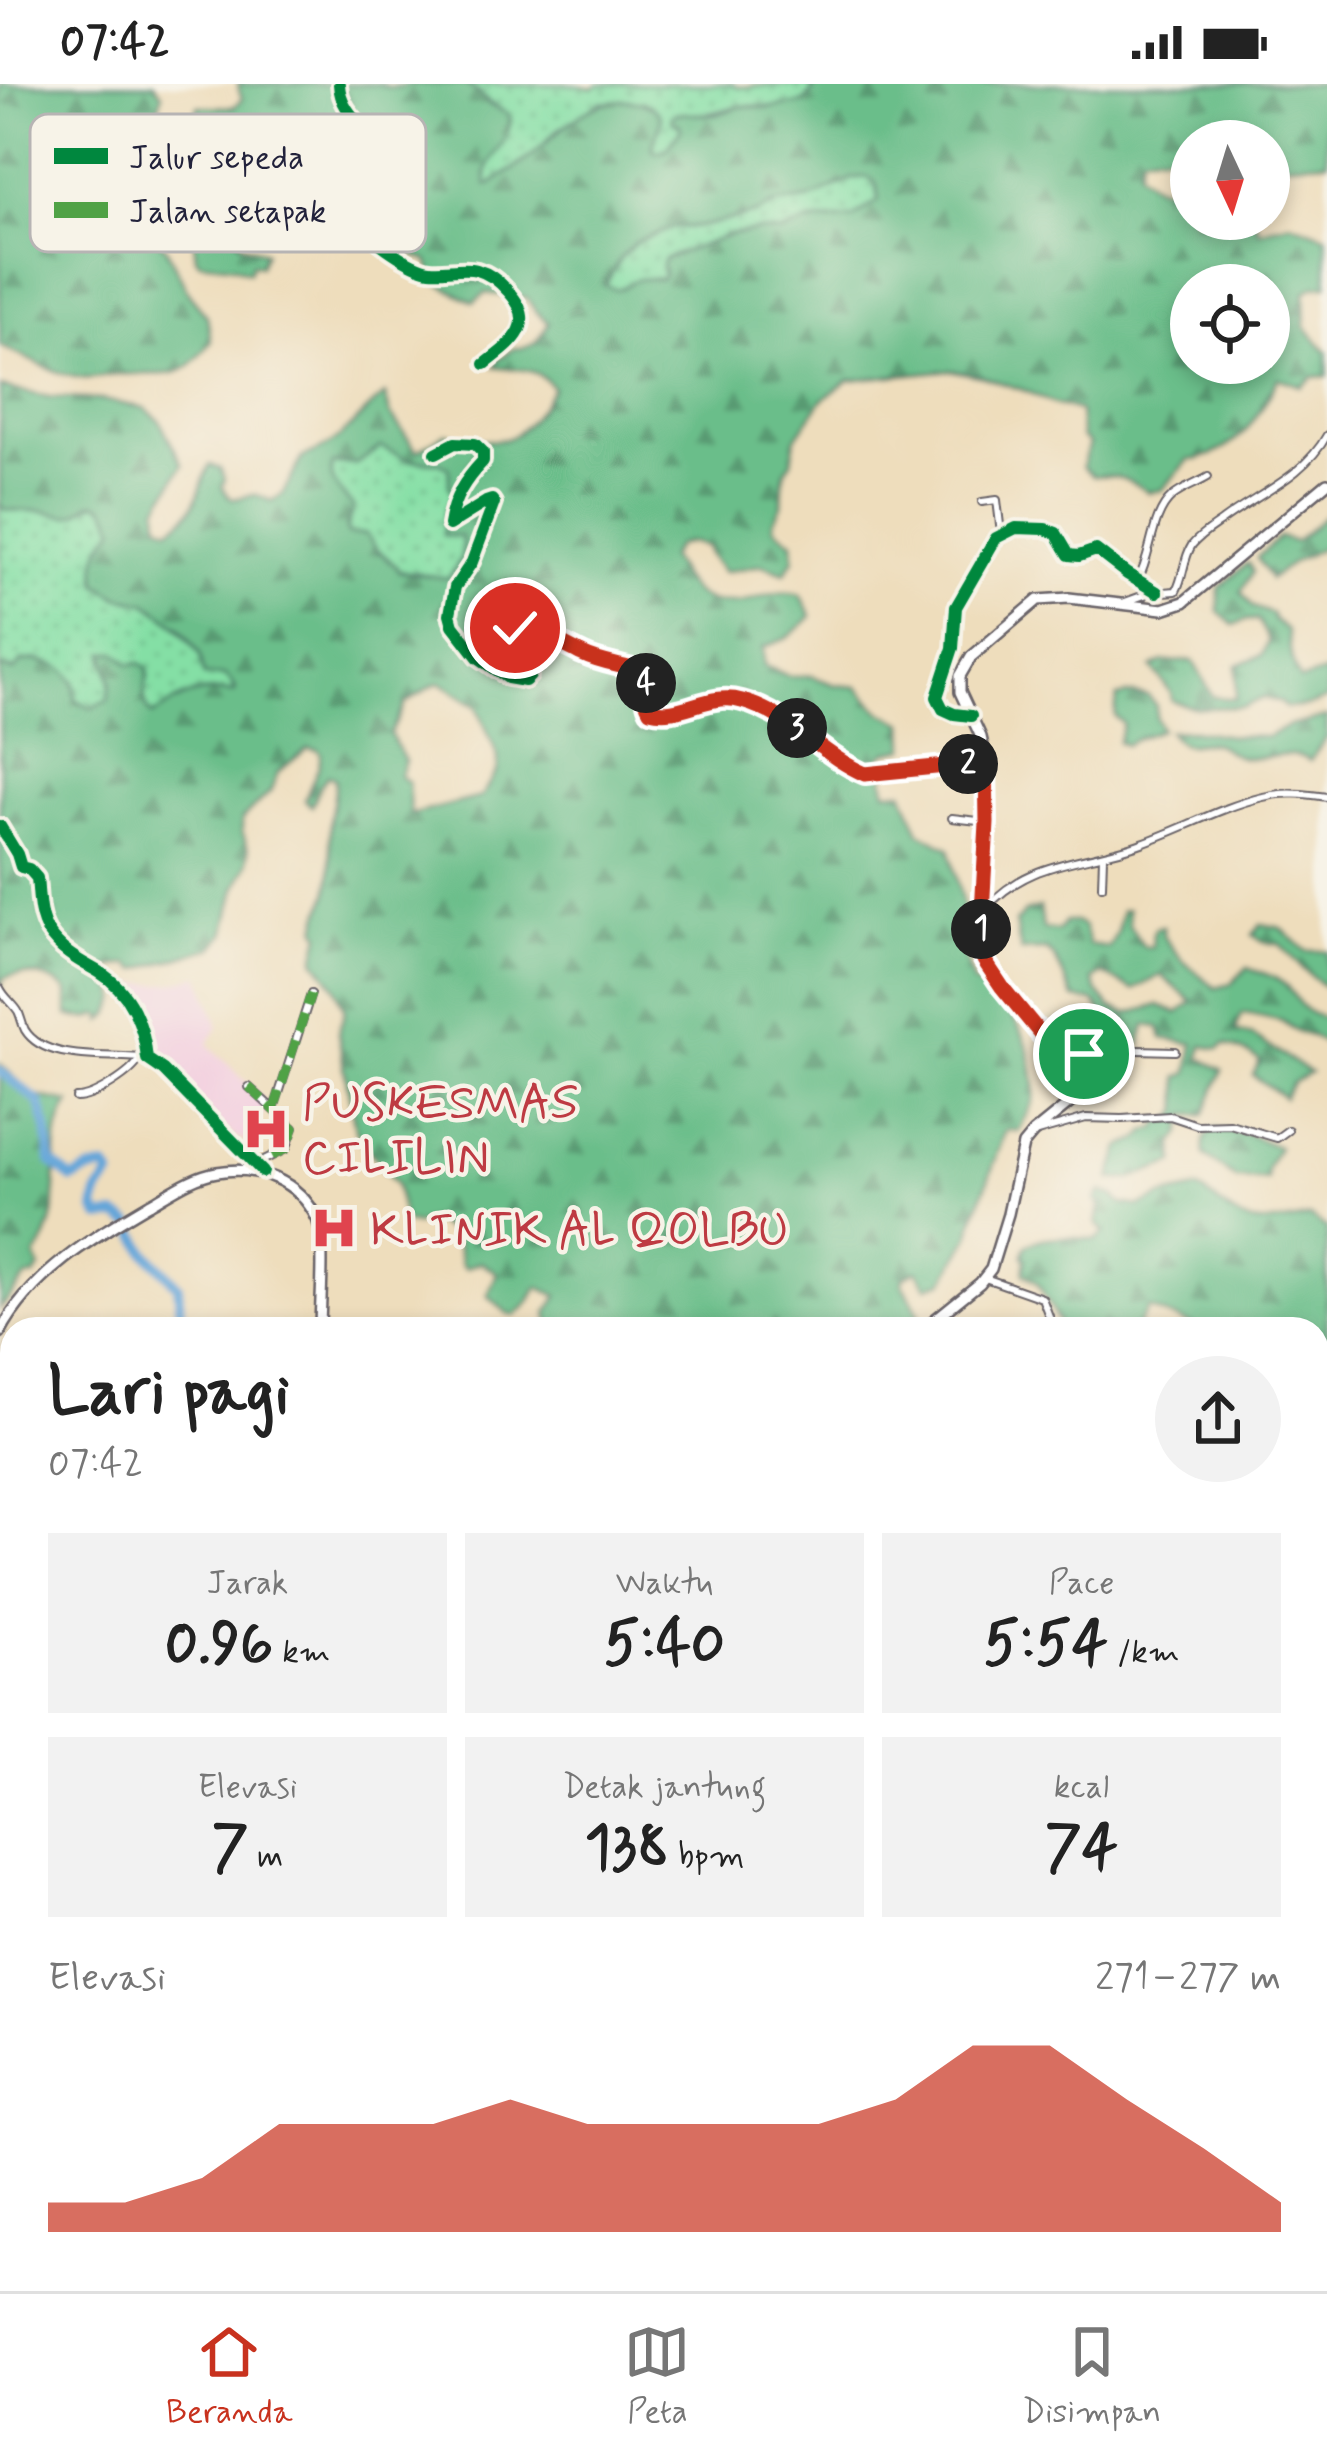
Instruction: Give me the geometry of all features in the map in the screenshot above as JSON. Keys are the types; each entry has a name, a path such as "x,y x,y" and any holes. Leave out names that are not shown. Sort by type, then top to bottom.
{"main road":[{"path":"938,1317 985,1278 1008,1214 1021,1151 1033,1133 1075,1096 1077,1080 984,960 986,762 959,682 965,664 1031,604 1057,597 1163,609 1184,602 1327,483"},
{"path":"11,1317 55,1268 112,1226 199,1177 260,1168 296,1192 319,1222 320,1317"}],"street":[{"path":"339,84 349,114"},
{"path":"392,252 426,270 484,273 508,291 522,309 523,322 518,334 485,364"},
{"path":"971,716 943,709 937,697 953,648 956,607 1001,533 1030,527 1051,531 1069,555 1096,550 1157,592 1176,591 1197,540 1300,471 1327,436"},
{"path":"436,453 455,443 475,444 483,452 483,460 452,505 449,525 486,502 494,503 472,562 455,587 450,614 478,657 508,678 525,681 530,676 515,638 515,628 520,626 584,655 639,671 645,678 650,710 674,713 712,699 742,700 784,720 865,774 986,762"},
{"path":"1138,580 1168,501 1208,477"},
{"path":"982,502 997,500 1001,533"},
{"path":"1122,603 1157,592"},
{"path":"983,910 1020,880 1071,860 1103,856 1263,796 1327,797"},
{"path":"952,818 987,823"},
{"path":"0,826 21,867 37,878 38,901 48,932 72,957 106,977 130,1001 145,1036 144,1059 137,1066 95,1095 76,1098"},
{"path":"1102,886 1103,856"},
{"path":"0,988 27,1033 40,1042 73,1054 144,1059 163,1070 260,1168 286,1149 294,1128 249,1087"},
{"path":"274,1109 310,994"},
{"path":"1067,1066 1100,1049 1174,1051"},
{"path":"1033,1133 1086,1118 1159,1116 1204,1126 1230,1124 1277,1138 1288,1130"},
{"path":"985,1278 1042,1298 1049,1317"}],"shaded area":[{"path":"200,975 219,1027 208,1044 269,1105 244,1142 222,1127 153,1052 145,1034 156,1011 133,998 131,984 172,983"}],"green space":[{"path":"0,84 154,84 162,94 158,110 30,114 30,252 168,252 189,294 207,316 211,341 193,363 177,372 93,378 50,369 0,346"},
{"path":"237,84 465,84 511,120 489,166 487,185 582,114 621,100 646,103 660,114 653,144 657,152 667,149 681,129 673,122 677,113 714,115 742,106 798,104 814,90 807,84 1327,84 1327,161 1290,163 1290,120 1170,120 1170,153 1142,154 1138,170 1156,186 1170,187 1170,240 1290,240 1290,222 1326,235 1327,285 1305,292 1305,326 1327,352 1327,376 1313,377 1301,386 1290,382 1290,264 1170,264 1170,384 1275,384 1244,432 1220,451 1189,460 1162,490 1148,492 1122,478 1093,476 1082,467 1089,444 1081,437 1079,411 1026,391 950,370 849,380 822,400 795,439 783,480 782,505 774,521 774,527 793,542 794,559 785,573 762,565 723,572 706,546 689,542 676,546 669,557 691,589 705,600 743,602 779,593 801,595 812,616 790,635 763,647 764,666 789,676 858,687 880,711 905,723 906,748 881,757 886,791 903,791 920,832 949,848 963,905 960,944 973,983 1008,1010 1028,1047 1035,1096 1019,1131 1006,1130 970,1236 944,1281 927,1286 917,1270 903,1277 920,1315 549,1317 558,1296 538,1287 515,1316 488,1295 497,1273 481,1262 461,1265 455,1236 431,1218 416,1225 404,1222 396,1184 355,1127 338,1033 345,1011 335,986 315,959 321,934 318,922 330,884 335,785 328,775 312,806 305,800 319,766 318,750 308,748 278,772 271,791 242,819 248,864 236,888 225,934 215,947 137,970 130,964 111,968 106,981 118,999 103,1021 103,1016 68,1015 68,992 46,978 4,978 0,991 0,668 14,671 28,661 56,666 72,679 76,700 92,708 108,699 111,682 105,653 116,652 129,664 140,663 148,669 144,698 152,715 187,696 234,693 236,689 226,676 204,676 200,654 181,628 147,603 119,597 98,584 99,554 116,527 104,507 91,503 66,516 0,506 0,387 145,408 160,421 183,465 158,507 159,523 170,528 193,507 210,465 220,468 225,479 222,487 230,497 256,495 271,501 282,495 303,457 338,438 385,395 390,414 417,451 446,433 484,440 513,436 553,388 534,372 495,367 514,348 536,342 549,323 527,298 486,293 474,302 435,282 428,261 405,252 426,252 426,114 196,114 198,106 234,107 242,99","holes":["854,178 873,181 878,201 853,218 809,222 781,233 730,235 664,259 661,279 638,279 618,289 605,285 636,242 675,227 699,227 810,199","381,447 409,460 438,462 449,468 453,495 444,515 443,535 461,537 463,549 448,578 398,571 366,534 348,534 346,529 353,507 332,477 333,464 356,464","441,683 477,706 498,757 498,770 481,797 410,813 408,782 399,776 405,761 390,734 406,703"]},
{"path":"465,84 593,88 599,84 807,84 814,90 802,102 786,107 741,106 706,114 683,113 681,129 667,149 657,152 653,138 660,129 603,101 487,185 489,165 506,133 508,114"},
{"path":"866,177 875,183 878,201 853,218 809,222 781,233 730,235 662,269 661,279 643,279 617,290 605,285 636,242 675,227 699,227 810,199"},
{"path":"195,252 265,252 260,266 252,263 249,272 200,262"},
{"path":"381,447 409,460 438,462 449,468 453,495 445,510 450,536 461,536 462,548 449,578 397,571 386,557 346,530 349,506 333,483 333,464 357,463"},
{"path":"97,502 107,508 116,527 101,546 118,597 160,610 208,663 231,679 235,693 191,694 152,715 144,696 149,675 129,664 105,659 111,679 108,700 91,708 76,700 74,681 39,660 22,662 15,670 0,668 0,506 66,515"},
{"path":"1327,514 1327,545 1270,579 1257,558 1279,537 1295,542"},
{"path":"1248,563 1253,572 1241,592 1253,607 1272,614 1287,631 1300,681 1327,672 1327,699 1286,708 1263,698 1243,707 1197,708 1172,701 1152,668 1163,662 1193,661 1213,697 1236,699 1237,665 1262,655 1269,641 1258,620 1234,625 1219,612 1219,588"},
{"path":"1148,696 1156,706 1161,729 1126,745 1118,742 1123,724 1115,716 1117,697"},
{"path":"1327,717 1327,737 1310,761 1294,756 1241,757 1214,744 1185,744 1169,731 1266,737"},
{"path":"1040,908 1043,929 1058,931 1065,922 1075,922 1084,927 1089,945 1109,948 1122,910 1128,909 1129,925 1143,946 1152,948 1153,933 1163,927 1163,936 1184,962 1216,988 1231,984 1247,968 1282,983 1306,1010 1327,1018 1327,1045 1282,1021 1242,1014 1235,1031 1253,1036 1310,1073 1292,1083 1283,1097 1253,1075 1260,1061 1250,1054 1225,1044 1219,1049 1203,1046 1200,1058 1223,1070 1204,1115 1186,1115 1174,1143 1175,1163 1131,1179 1111,1179 1121,1147 1139,1140 1162,1121 1173,1121 1180,1109 1179,1077 1189,1073 1194,1044 1163,1038 1160,1027 1146,1025 1140,1046 1131,1045 1127,1019 1107,1020 1095,1002 1074,999 1047,950 1021,951 1015,923 1025,912","holes":["1103,974 1134,990 1161,975 1193,1002 1178,1013 1159,1005 1127,1014 1111,1008 1093,980"]},
{"path":"1261,924 1281,928 1306,951 1327,951 1327,988 1280,944 1253,935"},
{"path":"0,1064 35,1096 70,1103 57,1140 53,1217 35,1257 40,1268 0,1309"},
{"path":"1215,1129 1278,1147 1267,1180 1236,1179 1204,1155 1205,1139"},
{"path":"1196,1189 1245,1220 1273,1223 1311,1217 1327,1229 1327,1317 1171,1317 1148,1308 1142,1317 1056,1317 1037,1282 1024,1273 1026,1245 1051,1238 1096,1240 1105,1232 1097,1224 1100,1206 1096,1200 1101,1192 1139,1207"}],"waterway":[{"path":"0,1071 39,1102 51,1162 72,1179 106,1168 111,1175 98,1194 95,1209 100,1217 117,1216 131,1224 146,1252 178,1286 181,1317"}],"marked path":[{"path":"274,1109 311,994"},
{"path":"249,1087 294,1128 286,1149 256,1164"}],"cycle path":[{"path":"339,84 352,114"},
{"path":"392,252 422,268 485,273 517,303 522,313 519,332 485,364"},
{"path":"436,453 455,443 475,444 483,452 483,461 457,498 449,525 486,502 494,503 472,562 455,587 450,614 478,657 508,678 525,681 530,676 515,638 520,626 584,655 639,671 649,710 672,711 718,699 742,701 775,715 865,774 987,762"},
{"path":"971,716 943,709 937,697 953,648 956,607 996,538 1016,528 1045,529 1056,533 1069,555 1096,550 1157,592"},
{"path":"0,826 21,867 37,878 42,919 53,939 120,989 139,1022 147,1059 263,1172"}],"place":[{"name":"PUSKESMAS CILILIN","path":"266,1129"},
{"name":"KLINIK AL QOLBU","path":"334,1228"}],"route":[{"path":"515,628 528,628 584,655 639,671 645,678 650,710 674,713 712,699 742,700 784,720 865,774 986,762 984,960 1067,1066 1084,1054"}]}
